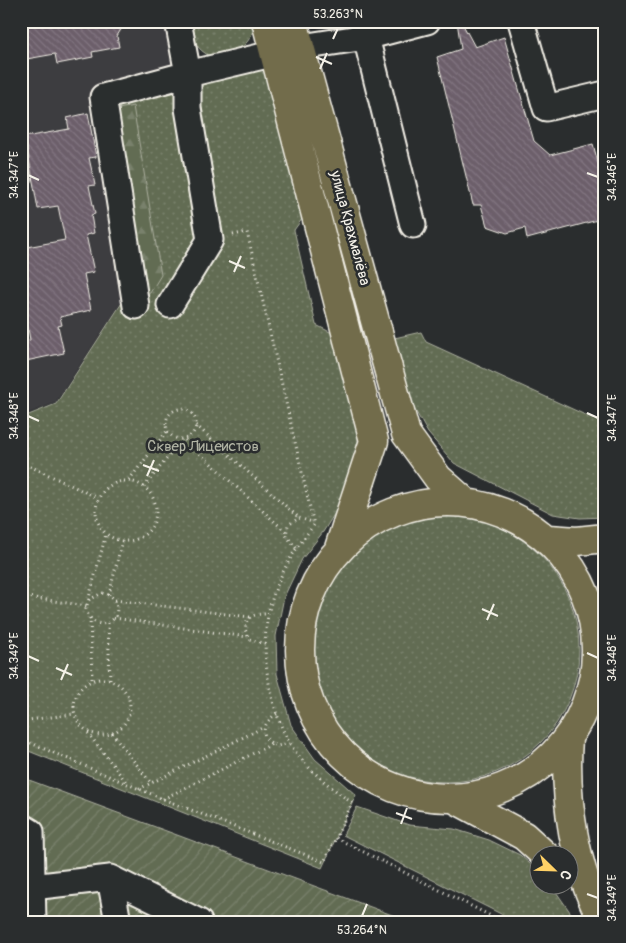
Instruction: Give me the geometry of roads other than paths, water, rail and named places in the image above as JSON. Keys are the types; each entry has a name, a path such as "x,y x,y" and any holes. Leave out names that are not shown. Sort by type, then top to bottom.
{"main road":[{"path":"266,21 374,442 339,548"},
{"name":"улица Крахмалёва","path":"297,34 406,434 438,478 464,501"},
{"path":"464,501 509,513 549,539 573,568 589,601 601,635 590,694 568,738 546,763 518,781 488,794 455,799 413,795 381,783 352,764 334,745 311,709 301,668 299,642 305,608 318,576 339,548 375,520 406,506 464,501"},
{"path":"549,539 578,541 605,538"},
{"path":"568,738 566,772 568,802 598,912"},
{"path":"455,799 524,836 535,846"},
{"path":"578,889 598,912"}],"lane":[{"path":"170,305 210,240 188,108 188,74 178,21"},
{"path":"136,306 103,97 274,53 297,34 364,29 428,21"},
{"path":"521,21 546,108 605,94"},
{"path":"364,29 413,225"},
{"path":"21,826 31,832 33,922"},
{"path":"32,887 110,878 199,922"},
{"path":"110,878 118,922"}],"park label":[{"name":"Сквер Лицеистов","path":"203,446"}]}
